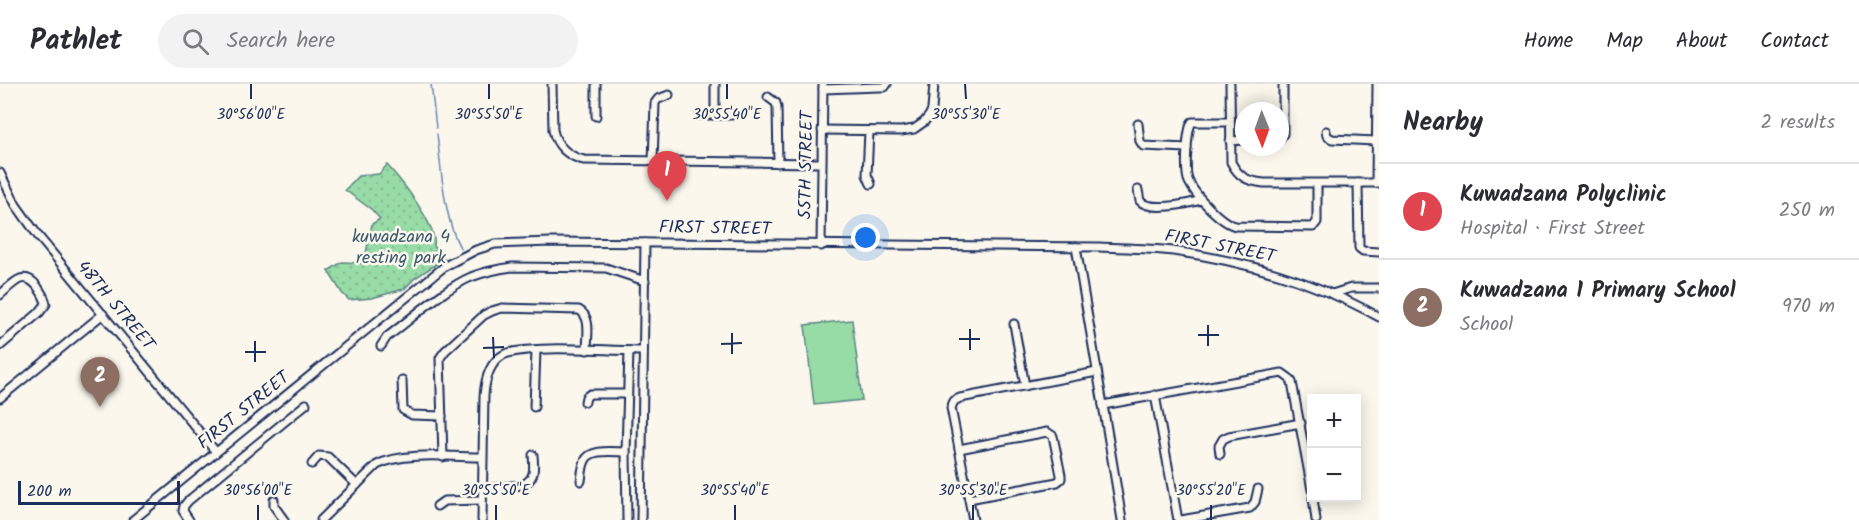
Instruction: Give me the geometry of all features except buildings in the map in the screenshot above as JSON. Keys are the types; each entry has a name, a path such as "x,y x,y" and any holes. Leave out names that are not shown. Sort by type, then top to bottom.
{"street":[{"path":"552,84 553,130 557,142 569,153 584,160 821,163"},
{"path":"596,84 596,116"},
{"path":"715,114 716,84"},
{"path":"823,86 885,87 888,84"},
{"path":"822,130 909,131 920,126 932,110 934,84"},
{"path":"1230,84 1231,162 1236,172 1251,182 1317,184 1378,183 1377,84"},
{"path":"1283,84 1283,102"},
{"name":"55TH STREET","path":"821,246 823,86"},
{"path":"653,162 655,103 658,99 669,95"},
{"path":"768,97 776,103 777,107 778,163"},
{"path":"700,115 731,115"},
{"path":"1230,122 1192,122 1189,126 1187,148 1188,180 1202,200 1231,226 1311,228 1317,222 1317,184"},
{"path":"1137,124 1143,146 1187,148"},
{"path":"1326,130 1327,136 1332,140 1376,141"},
{"path":"868,131 867,175 871,184"},
{"path":"1230,141 1235,141"},
{"name":"48TH STREET","path":"0,173 16,205 28,222 216,452"},
{"path":"1358,183 1359,248 1363,252 1379,252"},
{"path":"1138,190 1140,201 1147,206 1182,205 1202,200"},
{"name":"FIRST STREET","path":"134,520 429,278 455,260 487,246 507,243 645,243 1143,249 1202,255 1281,274 1332,294 1379,317"},
{"path":"641,520 645,243"},
{"path":"1076,248 1122,520"},
{"path":"381,346 387,337 455,285 497,269 512,267 606,268 645,280"},
{"path":"0,295 19,279 27,278 31,279 42,294 46,304 39,313 0,346"},
{"path":"1332,294 1351,288 1379,288"},
{"path":"443,457 441,358 445,351 484,315 502,308 582,312 587,319 587,350"},
{"path":"0,398 103,314"},
{"path":"1014,324 1026,386"},
{"path":"483,520 484,396 491,368 502,356 536,350 643,351"},
{"path":"534,407 536,350"},
{"path":"627,520 626,452 629,351"},
{"path":"973,520 951,408 954,401 1097,372"},
{"path":"1103,405 1282,373 1292,382 1307,463"},
{"path":"402,380 403,410 407,413 442,416"},
{"path":"585,402 586,397 590,394 627,394"},
{"path":"1155,395 1179,520 1250,508 1255,502 1258,489"},
{"path":"189,520 183,511 188,501 306,404"},
{"path":"1220,454 1219,446 1223,439 1229,436 1301,423"},
{"path":"959,448 1047,432 1053,436 1061,475 1057,482 969,499"},
{"path":"581,481 585,460 589,455 626,452"},
{"path":"482,489 522,485 528,482 535,470 533,455"},
{"path":"312,464 320,456 328,457 357,485"},
{"path":"321,520 377,465 392,459 482,457"},
{"path":"274,500 274,506 284,520"},
{"path":"437,506 444,501 482,500"},
{"path":"1314,502 1316,520"}],"green space":[{"name":"kuwadzana 4 resting park","path":"387,165 425,216 434,237 434,246 444,259 415,278 404,289 372,298 349,300 328,271 342,262 364,263 372,224 380,219 372,210 345,190 358,176 379,174"},
{"path":"852,320 862,400 814,405 805,325"}],"waterway":[{"path":"431,84 436,128"},
{"path":"437,134 447,209 461,249"}],"place":[{"name":"Kuwadzana Polyclinic","path":"667,201"},
{"name":"Kuwadzana 1 Primary School","path":"100,407"}]}
